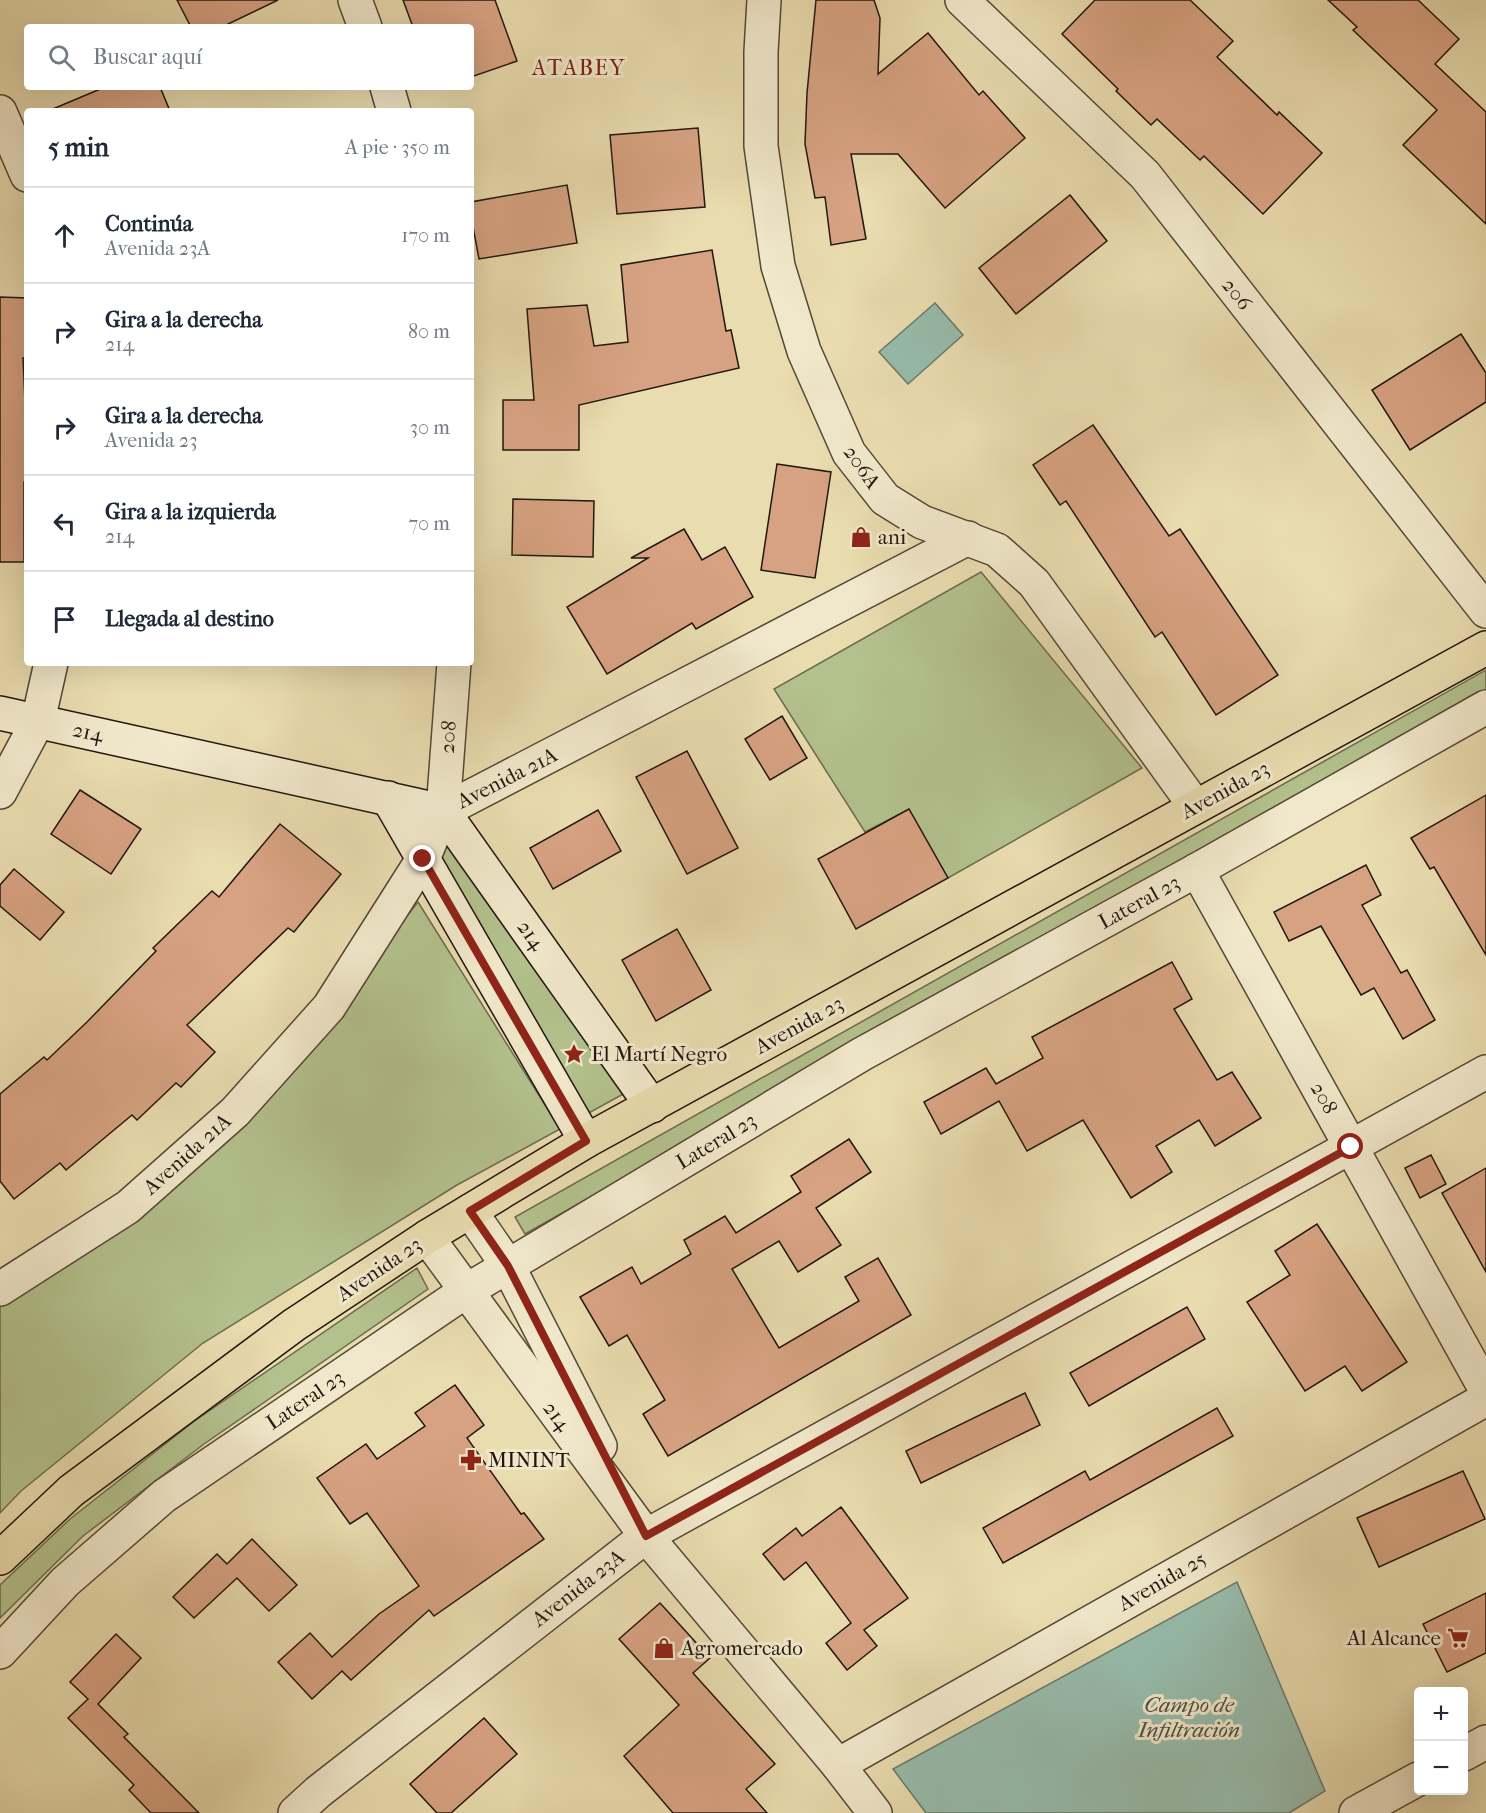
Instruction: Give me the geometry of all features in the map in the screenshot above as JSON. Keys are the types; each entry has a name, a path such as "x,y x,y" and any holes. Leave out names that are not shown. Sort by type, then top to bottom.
{"main road":[{"name":"Avenida 23","path":"0,1558 71,1491 294,1325 427,1237 586,1141 1486,648"}],"street":[{"path":"355,0 364,24"},
{"name":"206A","path":"764,0 761,52 761,146 778,266 804,351 849,453 885,499 922,522 997,550 1034,583 1195,806"},
{"name":"206","path":"962,0 1145,175 1486,611"},
{"path":"388,90 393,108"},
{"path":"0,112 24,168"},
{"name":"Avenida 21A","path":"0,1289 128,1207 235,1112 329,1007 423,859 443,811 968,538"},
{"path":"0,792 38,721 50,666"},
{"name":"208","path":"443,811 454,666"},
{"name":"Lateral 23","path":"0,1652 65,1582 164,1496 466,1291 862,1054 1197,870 1486,707"},
{"name":"214","path":"0,713 443,811 652,1106"},
{"path":"388,798 586,1141"},
{"name":"208","path":"1197,870 1486,1390"},
{"name":"Avenida 23A","path":"317,1806 646,1536 1486,1072"},
{"name":"214","path":"470,1211 508,1266 646,1536"},
{"name":"214","path":"427,1237 646,1536 838,1765 875,1813"},
{"name":"Avenida 25","path":"838,1765 1486,1399"},
{"path":"1468,1752 1486,1742"},
{"path":"1356,1813 1414,1782"}],"green space":[{"path":"981,572 1142,768 948,878 909,809 865,832 774,689"},
{"path":"1486,670 1486,692 525,1234 515,1217"},
{"path":"449,834 627,1092 587,1114 436,856"},
{"path":"418,902 560,1129 457,1185 203,1343 21,1491 0,1513 0,1305 247,1119"},
{"path":"417,1268 428,1289 204,1444 83,1536 0,1618 0,1585 70,1519 193,1422"}],"water":[{"path":"935,303 963,335 908,384 879,352"},
{"name":"Campo de Infiltración","path":"1237,1582 1325,1791 1289,1813 926,1813 893,1769"}],"building":[{"path":"177,0 278,0 228,24 189,24"},
{"path":"403,0 495,0 517,61 474,76 474,24 412,24"},
{"path":"816,0 874,0 880,18 878,74 928,33 979,95 983,91 1025,138 945,208 898,154 851,154 866,239 831,245 825,197 815,198 805,144 807,93"},
{"path":"1095,0 1190,0 1233,41 1217,57 1277,115 1279,112 1322,153 1263,214 1204,156 1200,160 1157,119 1151,125 1062,34"},
{"path":"1328,0 1418,0 1459,39 1435,64 1486,112 1486,224 1403,145 1437,110 1353,30 1357,27"},
{"path":"98,90 161,90 169,108 55,108"},
{"path":"698,128 705,207 617,214 610,135"},
{"path":"567,185 577,243 479,259 474,232 474,201"},
{"path":"1070,195 1107,241 1016,314 979,268"},
{"path":"712,250 726,331 731,330 739,368 579,405 579,450 503,450 503,400 534,400 527,309 587,305 594,346 628,342 621,265"},
{"path":"0,297 24,298 24,562 0,562"},
{"path":"1461,334 1486,373 1486,402 1410,450 1372,390"},
{"path":"1093,425 1169,536 1180,529 1278,675 1216,715 1162,632 1155,637 1066,501 1060,505 1033,465"},
{"path":"777,464 831,472 815,578 761,570"},
{"path":"513,499 594,501 593,557 512,555"},
{"path":"684,529 702,560 725,547 753,597 696,629 692,623 607,674 567,607 648,558 631,558"},
{"path":"782,716 807,758 770,780 745,739"},
{"path":"687,751 738,848 687,874 636,777"},
{"path":"80,790 141,829 111,874 51,834"},
{"path":"1486,795 1486,955 1434,867 1430,869 1411,838"},
{"path":"909,809 948,878 856,929 818,859"},
{"path":"598,810 621,851 553,889 530,848"},
{"path":"280,824 341,874 294,932 288,928 187,1025 215,1052 181,1087 176,1083 137,1120 132,1115 66,1170 60,1163 14,1199 0,1181 0,1094 44,1057 47,1060 87,1022 156,951 153,948 212,891 219,897"},
{"path":"1366,865 1381,895 1362,905 1401,973 1407,970 1435,1020 1403,1039 1374,988 1361,995 1321,926 1289,941 1274,912"},
{"path":"14,869 64,912 40,940 0,906 0,885"},
{"path":"677,929 711,990 656,1021 622,960"},
{"path":"1172,962 1192,999 1174,1009 1217,1080 1232,1072 1261,1118 1215,1146 1199,1120 1156,1146 1172,1172 1131,1198 1083,1120 1027,1151 999,1101 941,1134 924,1102 986,1068 996,1084 1043,1058 1032,1037"},
{"path":"849,1139 871,1172 816,1208 841,1245 798,1272 779,1241 732,1269 779,1348 859,1301 845,1277 878,1258 911,1315 668,1456 643,1414 665,1400 627,1335 609,1346 580,1297 632,1267 641,1284 691,1254 684,1240 725,1216 736,1233 801,1192 791,1176"},
{"path":"1431,1155 1446,1184 1420,1198 1405,1168"},
{"path":"1486,1168 1486,1272 1442,1193"},
{"path":"1317,1224 1407,1362 1362,1391 1345,1366 1305,1391 1247,1302 1290,1275 1275,1251"},
{"path":"1187,1307 1205,1339 1089,1406 1070,1373"},
{"path":"455,1385 484,1425 467,1438 521,1514 524,1513 544,1539 434,1616 429,1610 351,1680 342,1671 312,1699 278,1662 310,1633 332,1657 379,1614 419,1586 367,1513 350,1524 317,1478 366,1444 377,1459 425,1426 415,1413"},
{"path":"1025,1393 1040,1425 921,1483 906,1451"},
{"path":"1217,1408 1233,1436 1003,1563 983,1528 1085,1471 1090,1480"},
{"path":"1463,1471 1485,1519 1379,1567 1357,1518"},
{"path":"841,1507 908,1598 864,1630 877,1646 847,1670 826,1643 851,1623 806,1562 784,1580 763,1554 796,1528 802,1536"},
{"path":"252,1539 297,1585 269,1611 237,1578 194,1618 173,1597 217,1554 227,1564"},
{"name":"Al Alcance","path":"1486,1593 1486,1653 1447,1672 1423,1624"},
{"path":"660,1603 710,1658 693,1673 775,1764 746,1789 767,1813 673,1813 624,1756 679,1705 619,1639"},
{"path":"116,1634 141,1658 98,1704 128,1734 124,1737 199,1813 151,1813 129,1790 134,1785 68,1718 88,1699 70,1682"},
{"path":"484,1718 517,1754 451,1813 437,1813 410,1784"}],"place":[{"name":"ani","path":"861,537"},
{"name":"El Martí Negro","path":"574,1054"},
{"name":"MININT","path":"471,1460"},
{"name":"Al Alcance","path":"1458,1638"},
{"name":"Agromercado","path":"664,1648"}],"district":[{"name":"ATABEY","path":"579,67"}],"route":[{"path":"423,859 586,1141 470,1211 508,1266 646,1536 1351,1147"}]}
